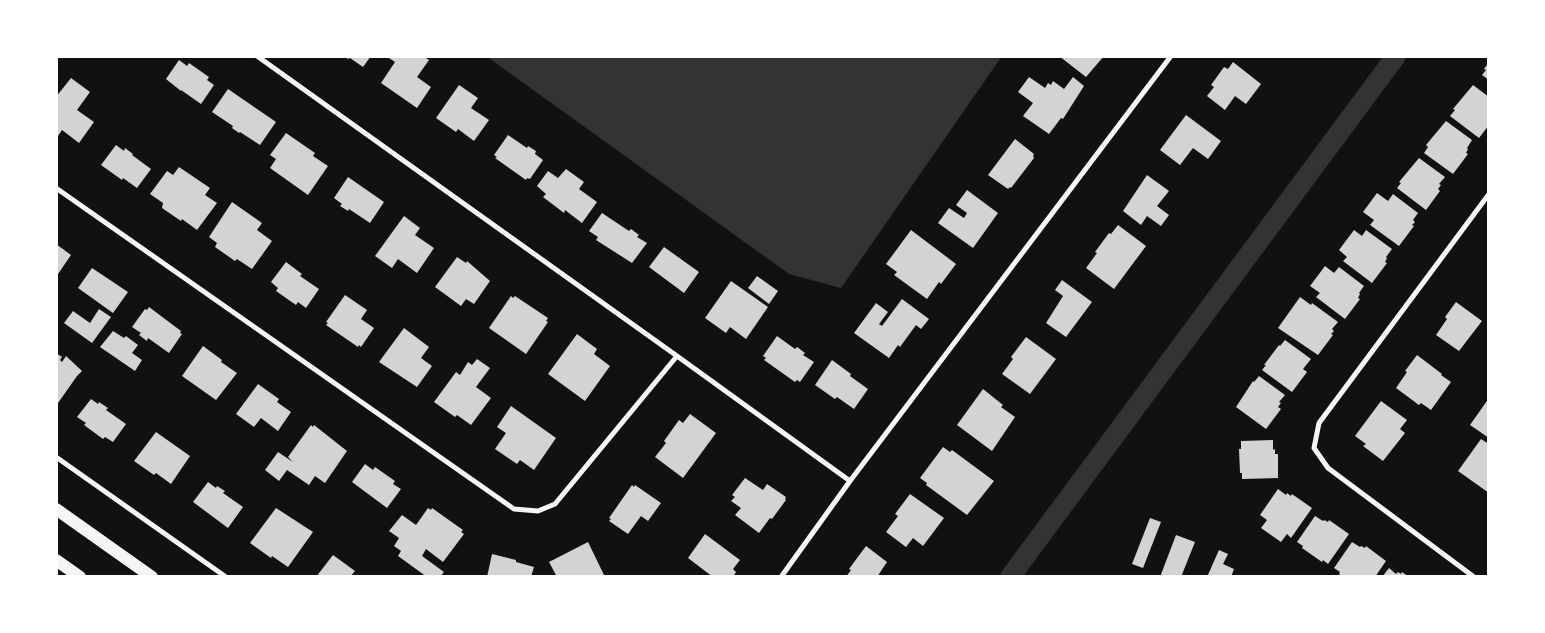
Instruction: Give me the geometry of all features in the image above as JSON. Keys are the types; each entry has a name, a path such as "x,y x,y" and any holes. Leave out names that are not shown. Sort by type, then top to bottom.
{"main road":[{"path":"56,509 152,577"},
{"path":"56,560 80,577"}],"street":[{"path":"257,56 850,481"},
{"path":"781,577 850,481 1171,56"},
{"path":"56,188 514,509 538,511 555,504 677,356"},
{"path":"1474,577 1328,468 1314,448 1319,423 1489,194"},
{"path":"56,457 226,577"}],"shaded area":[{"path":"486,56 1002,56 841,288 789,274"}],"building":[{"path":"344,56 371,56 363,67"},
{"path":"386,56 423,56 429,60 417,77 431,87 417,108 381,83 395,62"},
{"path":"1059,56 1104,56 1086,77"},
{"path":"179,60 187,66 189,63 209,77 207,80 214,85 201,104 166,79"},
{"path":"1233,62 1261,84 1246,104 1235,96 1225,110 1207,96 1214,87 1211,85 1224,67 1228,69"},
{"path":"1489,62 1489,80 1482,75"},
{"path":"1029,77 1045,88 1048,83 1051,85 1053,81 1064,89 1073,77 1084,86 1063,119 1061,118 1049,134 1023,116 1033,103 1018,92"},
{"path":"71,78 90,92 77,110 94,122 79,143 62,130 56,139 56,97"},
{"path":"459,85 478,98 471,108 489,120 474,141 458,129 456,132 436,118"},
{"path":"1473,85 1489,97 1489,125 1479,138 1450,116 1455,110 1453,109"},
{"path":"228,89 276,122 260,145 239,133 232,128 233,126 212,112"},
{"path":"1186,115 1221,141 1208,159 1193,148 1180,165 1160,150"},
{"path":"1446,121 1472,140 1467,148 1466,153 1468,154 1453,174 1424,153 1428,147 1426,145"},
{"path":"286,133 315,153 313,156 328,166 308,195 270,168 276,159 270,155"},
{"path":"508,135 527,148 528,146 536,151 535,154 543,160 530,179 527,178 526,180 495,158 497,157 494,155"},
{"path":"1015,139 1034,154 1034,158 1011,188 1008,189 988,175"},
{"path":"116,145 124,151 125,148 151,169 137,188 101,165"},
{"path":"1419,158 1445,177 1439,184 1441,185 1438,189 1440,191 1426,210 1397,188 1401,183 1399,182"},
{"path":"179,167 210,188 205,195 217,203 197,230 162,208 163,203 150,194 167,171 173,175"},
{"path":"566,169 584,182 579,189 597,202 582,223 565,210 564,213 543,197 546,194 537,186 548,171 558,178"},
{"path":"1147,175 1169,191 1157,206 1169,215 1161,226 1147,216 1141,225 1123,211"},
{"path":"348,177 384,202 370,223 349,209 348,211 340,206 342,204 334,198"},
{"path":"967,190 998,213 973,248 938,223 949,208 964,218 967,213 956,205"},
{"path":"1377,193 1388,201 1393,194 1418,213 1413,220 1415,222 1412,225 1414,226 1399,246 1370,225 1374,220 1363,212"},
{"path":"232,202 262,223 257,230 272,241 252,269 237,259 235,261 215,247 217,243 209,237"},
{"path":"602,213 629,231 631,229 639,235 637,237 647,243 632,263 596,240 598,237 589,231"},
{"path":"404,216 420,228 415,235 434,248 417,273 398,259 392,268 375,256"},
{"path":"1118,225 1146,246 1114,289 1086,268 1109,233 1111,234"},
{"path":"911,230 956,264 941,284 939,282 927,299 894,275 897,272 886,264"},
{"path":"1354,230 1362,236 1366,230 1392,249 1386,257 1385,262 1387,263 1372,283 1343,261 1347,257 1339,250"},
{"path":"56,244 71,255 58,274 56,273"},
{"path":"664,247 699,272 684,293 649,267"},
{"path":"457,257 466,263 467,261 490,281 474,304 466,299 461,306 435,287"},
{"path":"286,262 302,274 300,276 319,289 306,308 298,302 296,305 276,291 278,288 271,282"},
{"path":"1325,266 1334,273 1339,267 1364,286 1359,293 1358,298 1360,299 1345,319 1316,297 1320,293 1310,286"},
{"path":"92,268 128,292 113,313 78,288"},
{"path":"757,276 778,291 769,304 748,288"},
{"path":"1062,280 1092,302 1066,337 1046,323 1063,296 1055,290"},
{"path":"731,281 768,307 746,339 730,327 726,333 705,318"},
{"path":"345,295 367,310 361,319 374,328 361,347 359,345 358,347 326,325 328,323 326,322"},
{"path":"511,296 513,298 515,296 548,318 546,321 548,322 526,354 489,328"},
{"path":"1300,297 1311,305 1312,303 1338,322 1332,329 1334,331 1331,334 1333,335 1318,355 1278,328"},
{"path":"902,299 929,319 921,329 916,325 900,347 898,345 889,358 854,333 876,303 888,312 879,324 882,326"},
{"path":"1456,302 1482,321 1459,351 1436,335 1447,319 1445,317"},
{"path":"149,307 181,331 180,333 182,334 169,353 148,338 147,341 139,335 141,333 132,327 145,309 147,310"},
{"path":"99,309 111,317 92,343 64,323 73,311 90,323"},
{"path":"404,328 429,347 421,358 432,366 417,387 379,362"},
{"path":"113,331 124,338 126,336 138,345 132,353 142,360 135,371 100,347"},
{"path":"577,334 597,349 594,354 610,366 585,401 548,374"},
{"path":"777,336 795,349 797,347 805,353 803,355 814,362 800,382 797,380 795,382 764,360 766,358 763,356"},
{"path":"1026,337 1056,359 1030,394 1002,374 1013,359 1011,357"},
{"path":"1285,340 1311,359 1303,369 1307,372 1292,392 1262,370 1279,345"},
{"path":"203,346 237,373 216,400 182,376"},
{"path":"56,353 62,357 60,360 62,362 66,356 82,371 58,403 56,402"},
{"path":"1417,355 1451,382 1431,410 1421,403 1419,405 1396,388 1407,372 1405,371"},
{"path":"477,359 490,368 476,387 491,398 471,425 457,415 455,417 434,402 456,372 460,375 468,362 472,365"},
{"path":"832,360 868,389 854,409 815,385"},
{"path":"1259,376 1285,395 1279,402 1281,403 1278,407 1281,409 1266,429 1236,407 1253,381"},
{"path":"258,384 279,399 277,402 291,412 278,431 261,418 254,427 236,414"},
{"path":"983,389 1003,405 1001,407 1015,417 992,451 957,425"},
{"path":"1489,398 1489,438 1470,425"},
{"path":"91,399 108,408 106,410 126,424 113,442 105,437 103,439 84,425 86,423 77,417"},
{"path":"1381,401 1407,420 1400,429 1405,433 1383,461 1363,446 1366,444 1355,436"},
{"path":"511,406 556,438 534,470 520,460 517,464 495,449 506,433 497,427"},
{"path":"690,414 716,433 683,478 655,457 666,443 664,441 679,420 683,423"},
{"path":"311,425 313,427 314,425 347,451 325,483 315,476 309,485 287,470 279,481 265,470 278,452 293,462 288,457"},
{"path":"156,432 190,456 171,484 134,461"},
{"path":"1481,439 1489,444 1489,493 1458,471"},
{"path":"1273,440 1273,450 1275,449 1275,454 1278,454 1278,478 1242,479 1239,449 1241,449 1241,441"},
{"path":"943,447 950,452 952,450 994,481 967,515 926,485 927,483 920,478"},
{"path":"365,464 373,470 375,467 395,481 393,484 401,489 387,508 352,482"},
{"path":"745,478 763,490 767,484 786,497 786,500 772,519 770,518 759,533 735,515 741,508 731,501 735,497 732,495"},
{"path":"208,482 216,488 217,486 225,491 223,493 243,507 228,528 193,502"},
{"path":"632,485 634,487 635,485 661,503 648,521 641,516 628,534 609,521 611,519 609,518"},
{"path":"1278,489 1286,495 1287,493 1291,496 1292,494 1312,508 1291,538 1287,534 1281,542 1261,528 1267,520 1260,515"},
{"path":"910,494 944,518 923,546 913,538 906,547 886,532 898,516 895,514"},
{"path":"276,508 313,532 288,567 250,543"},
{"path":"428,508 431,510 432,508 463,530 461,532 464,534 443,562 426,549 422,556 444,572 440,577 427,577 398,556 401,551 394,546 399,538 389,531 402,515 416,525"},
{"path":"1315,516 1323,521 1328,522 1329,520 1349,534 1328,564 1302,548 1303,546 1297,542"},
{"path":"1150,518 1161,522 1143,568 1132,564"},
{"path":"705,534 740,560 733,569 736,572 733,577 713,577 688,558"},
{"path":"1176,535 1195,542 1181,577 1160,577"},
{"path":"588,542 605,577 557,577 549,562"},
{"path":"1352,542 1360,547 1365,548 1366,546 1386,561 1375,577 1343,577 1334,568"},
{"path":"866,546 887,562 877,577 846,577 851,570 849,569"},
{"path":"1219,550 1228,554 1223,564 1234,569 1231,577 1207,577"},
{"path":"492,554 534,567 531,577 487,577"},
{"path":"333,555 355,571 350,577 316,577"},
{"path":"1389,568 1396,574 1398,572 1401,574 1402,572 1409,577 1382,577"}],"waterway":[{"path":"1010,577 1396,56"}]}
